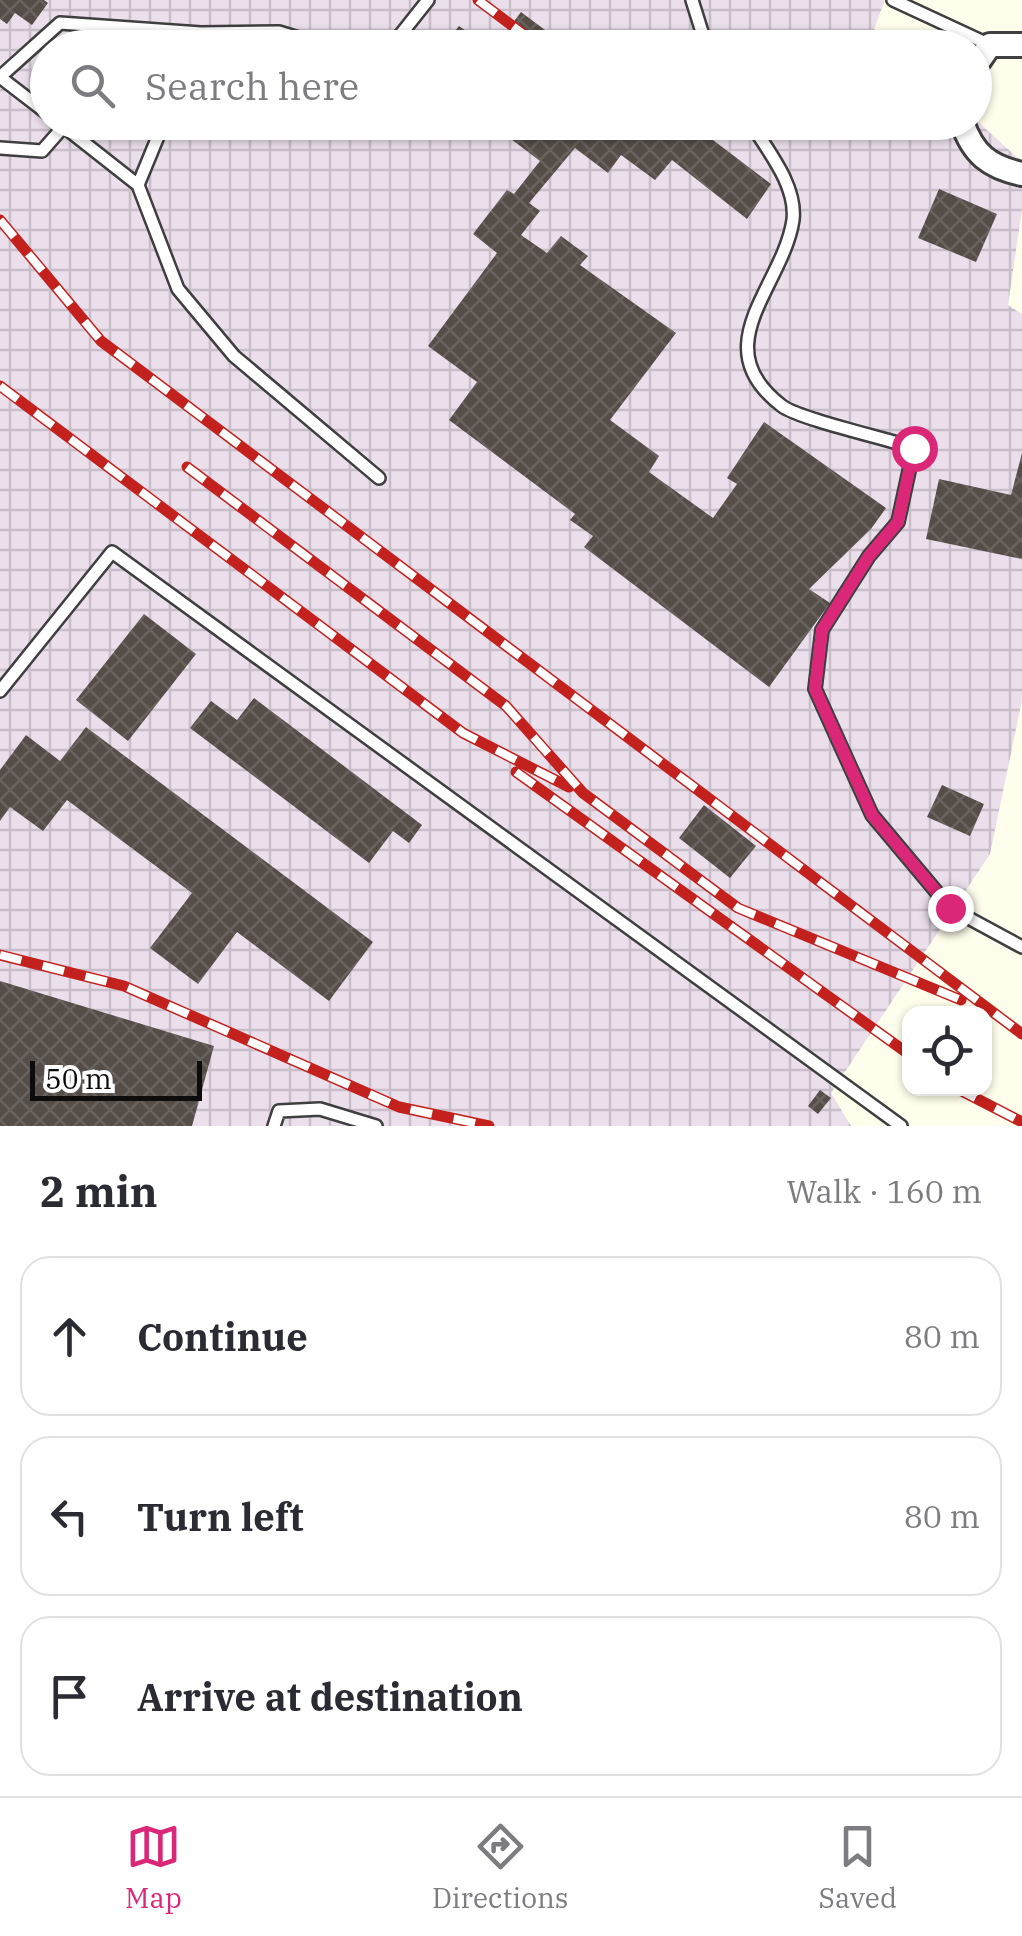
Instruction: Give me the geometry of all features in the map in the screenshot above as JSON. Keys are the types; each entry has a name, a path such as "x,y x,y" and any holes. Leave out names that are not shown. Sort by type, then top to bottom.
{"street":[{"path":"992,45 1022,44"},
{"path":"968,140 972,151 1003,170 1022,174"}],"lane":[{"path":"404,30 428,0"},
{"path":"692,0 701,30"},
{"path":"892,0 957,30"},
{"path":"52,30 60,23 159,30"},
{"path":"30,50 0,77 30,100"},
{"path":"0,148 42,151 50,140"},
{"path":"81,140 138,185 178,289 234,356 380,478"},
{"path":"138,185 157,140"},
{"path":"761,140 790,190 793,220 745,339 752,372 784,408 914,448 898,522 869,556 822,630 815,689 872,815 950,908 1022,947"},
{"path":"0,691 112,552 894,1124"},
{"path":"274,1126 279,1110 320,1110 376,1126"}],"shaded area":[{"path":"0,0 885,0 875,30 30,30 30,140 992,140 992,135 1022,162 1022,209 1008,305 1022,314 1022,700 990,854 831,1093 851,1126 0,1126"}],"building":[{"path":"0,0 48,3 32,25 15,13 7,24 0,19"},
{"path":"521,12 545,30 508,30"},
{"path":"512,140 713,140 771,184 747,219 672,160 655,180 621,155 608,173 575,148 529,203 540,211 521,235 547,253 561,236 588,256 580,265 676,333 610,420 659,456 649,472 713,518 737,484 727,478 764,422 886,508 871,529 809,589 830,603 769,687 584,547 593,536 570,520 575,514 449,420 477,382 428,346 497,253 473,234 507,190 514,194 540,161"},
{"path":"939,189 997,214 976,262 918,238"},
{"path":"1022,453 1022,559 926,539 939,479 1011,495"},
{"path":"144,614 196,654 128,741 76,700"},
{"path":"254,698 422,825 409,843 393,831 369,863 190,728 211,701 237,720"},
{"path":"86,727 373,942 329,1001 237,932 198,984 150,948 192,893 67,800 43,831 10,807 0,821 0,770 26,735 60,761"},
{"path":"942,785 984,804 970,836 927,817"},
{"path":"704,805 756,846 730,878 679,838"},
{"path":"0,981 214,1046 192,1126 0,1126"},
{"path":"820,1090 831,1098 818,1114 808,1106"}],"railway":[{"path":"478,0 518,30"},
{"path":"0,220 101,341 1022,1034"},
{"path":"0,386 463,733 569,787"},
{"path":"187,467 506,706 583,793 738,908 961,1000"},
{"path":"516,772 902,1049"},
{"path":"0,955 124,986 399,1107 489,1126"},
{"path":"972,1096 1022,1122"}],"route":[{"path":"914,448 898,522 869,556 822,630 815,689 872,815 950,908"}]}
